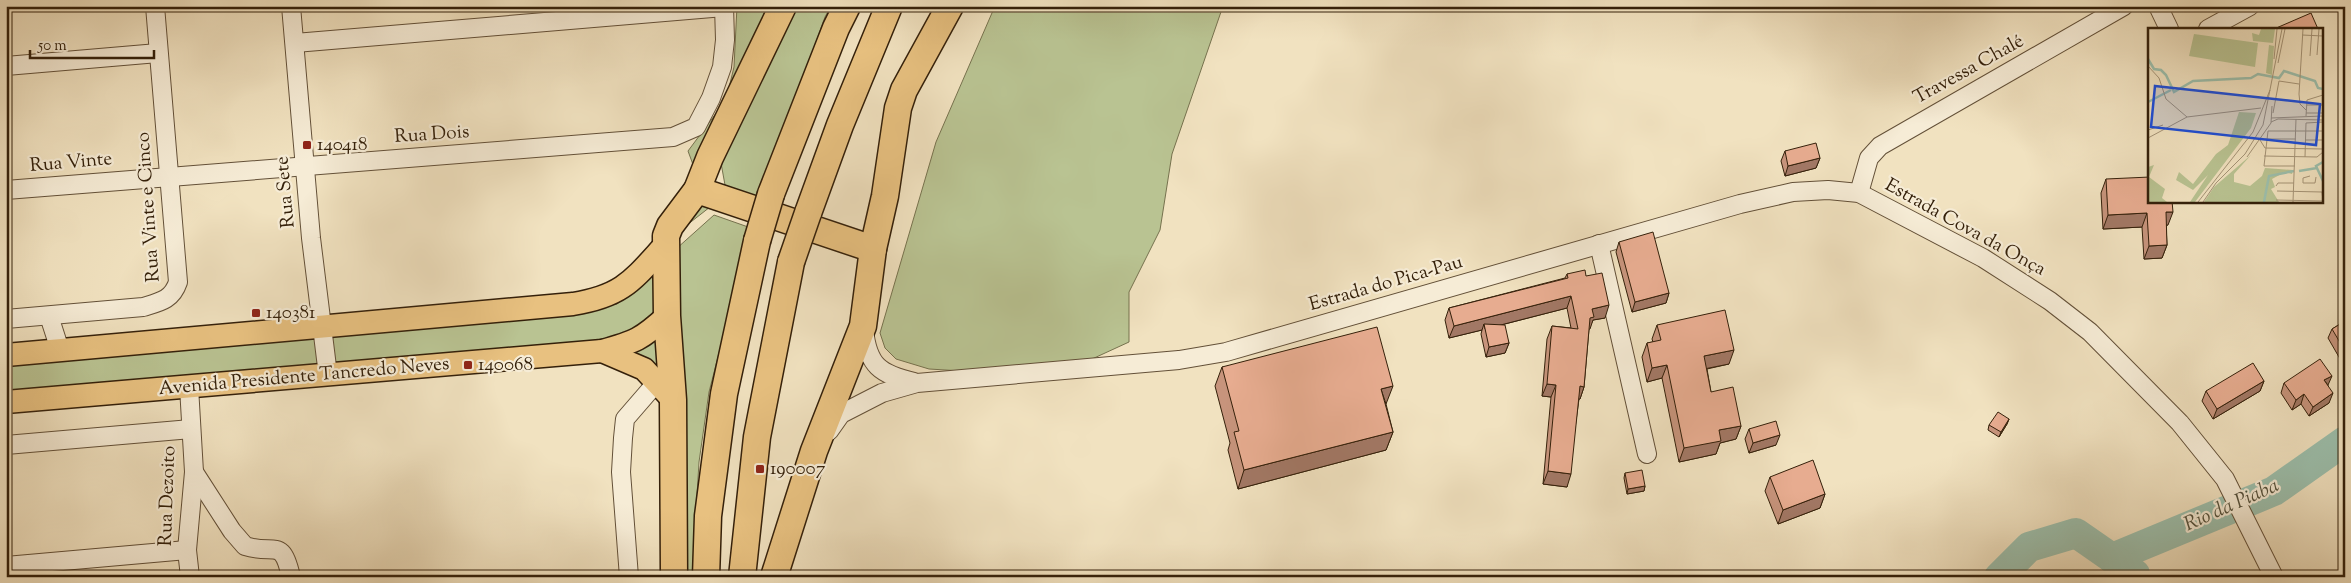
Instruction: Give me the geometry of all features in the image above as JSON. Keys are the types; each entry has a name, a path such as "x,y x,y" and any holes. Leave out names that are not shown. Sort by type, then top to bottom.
{"highway":[{"path":"674,577 665,391 667,316 665,245 670,226 697,190 710,157 783,6"},
{"path":"706,577 708,516 724,394 757,241 771,194 836,28 847,6"},
{"path":"742,577 757,437 791,262 847,108 889,6"},
{"path":"774,577 814,451 863,326 873,249 885,196 898,108 904,90 950,6"},
{"path":"697,190 873,249"}],"main road":[{"path":"6,355 322,325 504,312 595,301 630,283 665,245"},
{"name":"Avenida Presidente Tancredo Neves","path":"6,402 602,351 646,336 667,316"},
{"path":"602,351 644,369 665,391"}],"street":[{"name":"Rua Vinte e Cinco","path":"6,319 143,307 171,296 178,282 155,6"},
{"name":"Rua Sete","path":"291,6 311,238 328,375"},
{"path":"295,43 724,6"},
{"name":"Rua Dois","path":"169,176 673,137 696,127 704,114 722,66 725,40 724,6"},
{"name":"Travessa Chalé","path":"1859,193 1870,158 1880,146 2124,6"},
{"path":"2158,6 2169,28"},
{"path":"2210,28 2250,6"},
{"path":"6,66 158,53"},
{"name":"Rua Vinte","path":"6,190 169,176"},
{"name":"Estrada do Pica-Pau","path":"814,451 841,414 882,393 917,383 1179,360 1226,352 1740,204 1793,192 1828,190 1859,193"},
{"name":"Estrada Cova da Onça","path":"1859,193 1983,258 2050,301 2090,332 2180,424 2225,480 2250,526 2274,577"},
{"path":"1599,244 1609,279 1647,454"},
{"path":"49,316 60,350"},
{"name":"Estrada do Pica-Pau","path":"863,326 866,349 878,367 891,377 917,383"},
{"name":"Rua Dezoito","path":"189,387 194,472 187,550 190,577"},
{"path":"629,577 621,472 622,438 625,419 665,391"},
{"path":"6,445 191,429"},
{"path":"194,472 232,531 245,546 279,550 285,554 291,576"},
{"path":"6,566 187,550"}],"green space":[{"path":"737,6 776,6 699,162 710,207 678,232 695,170 688,151 726,100 734,67"},
{"path":"793,6 831,6 825,17 780,142 754,201 725,185 721,163"},
{"path":"995,6 1223,6 1172,154 1160,230 1129,292 1129,342 1092,359 962,371 929,369 896,359 885,348 880,333 936,142"},
{"path":"714,215 751,228 709,392 699,462 692,577 680,577 676,249"},
{"path":"655,272 665,372 591,348 6,396 6,362 617,304"}],"building":[{"path":"2311,13 2318,28 2276,28"},
{"path":"1816,143 1820,158 1788,166 1785,151"},
{"path":"2148,177 2148,202 2172,202 2173,212 2166,212 2167,245 2149,246 2147,213 2108,215 2106,179"},
{"path":"1653,232 1669,293 1635,302 1619,242"},
{"path":"1585,270 1586,276 1602,273 1609,305 1592,309 1594,317 1590,318 1584,387 1580,386 1571,474 1548,471 1556,385 1547,384 1552,326 1578,329 1571,296 1454,326 1449,308 1568,278 1567,274"},
{"path":"1725,310 1734,350 1704,356 1711,392 1733,387 1741,426 1719,430 1721,441 1684,448 1667,365 1652,368 1647,343 1661,340 1657,325"},
{"path":"2345,321 2345,351 2332,329"},
{"path":"1484,324 1505,325 1509,343 1489,347"},
{"path":"1377,327 1393,386 1381,389 1393,432 1244,470 1234,432 1239,431 1222,367"},
{"path":"2320,359 2332,376 2324,380 2333,393 2313,407 2304,394 2296,400 2284,383"},
{"path":"2253,363 2264,381 2217,409 2206,391"},
{"path":"1998,412 2009,419 2001,432 1989,425"},
{"path":"1776,421 1780,435 1753,443 1749,429"},
{"path":"1813,460 1825,494 1783,510 1770,477"},
{"path":"1642,470 1645,486 1628,489 1625,473"}],"waterway":[{"name":"Rio da Piaba","path":"2112,558 2274,491 2345,441"},
{"path":"1999,577 2029,547 2076,533 2135,574 2135,577"}],"place":[{"name":"140418","path":"307,145"},
{"name":"140381","path":"256,313"},
{"name":"140068","path":"468,365"},
{"name":"190007","path":"760,469"}]}
